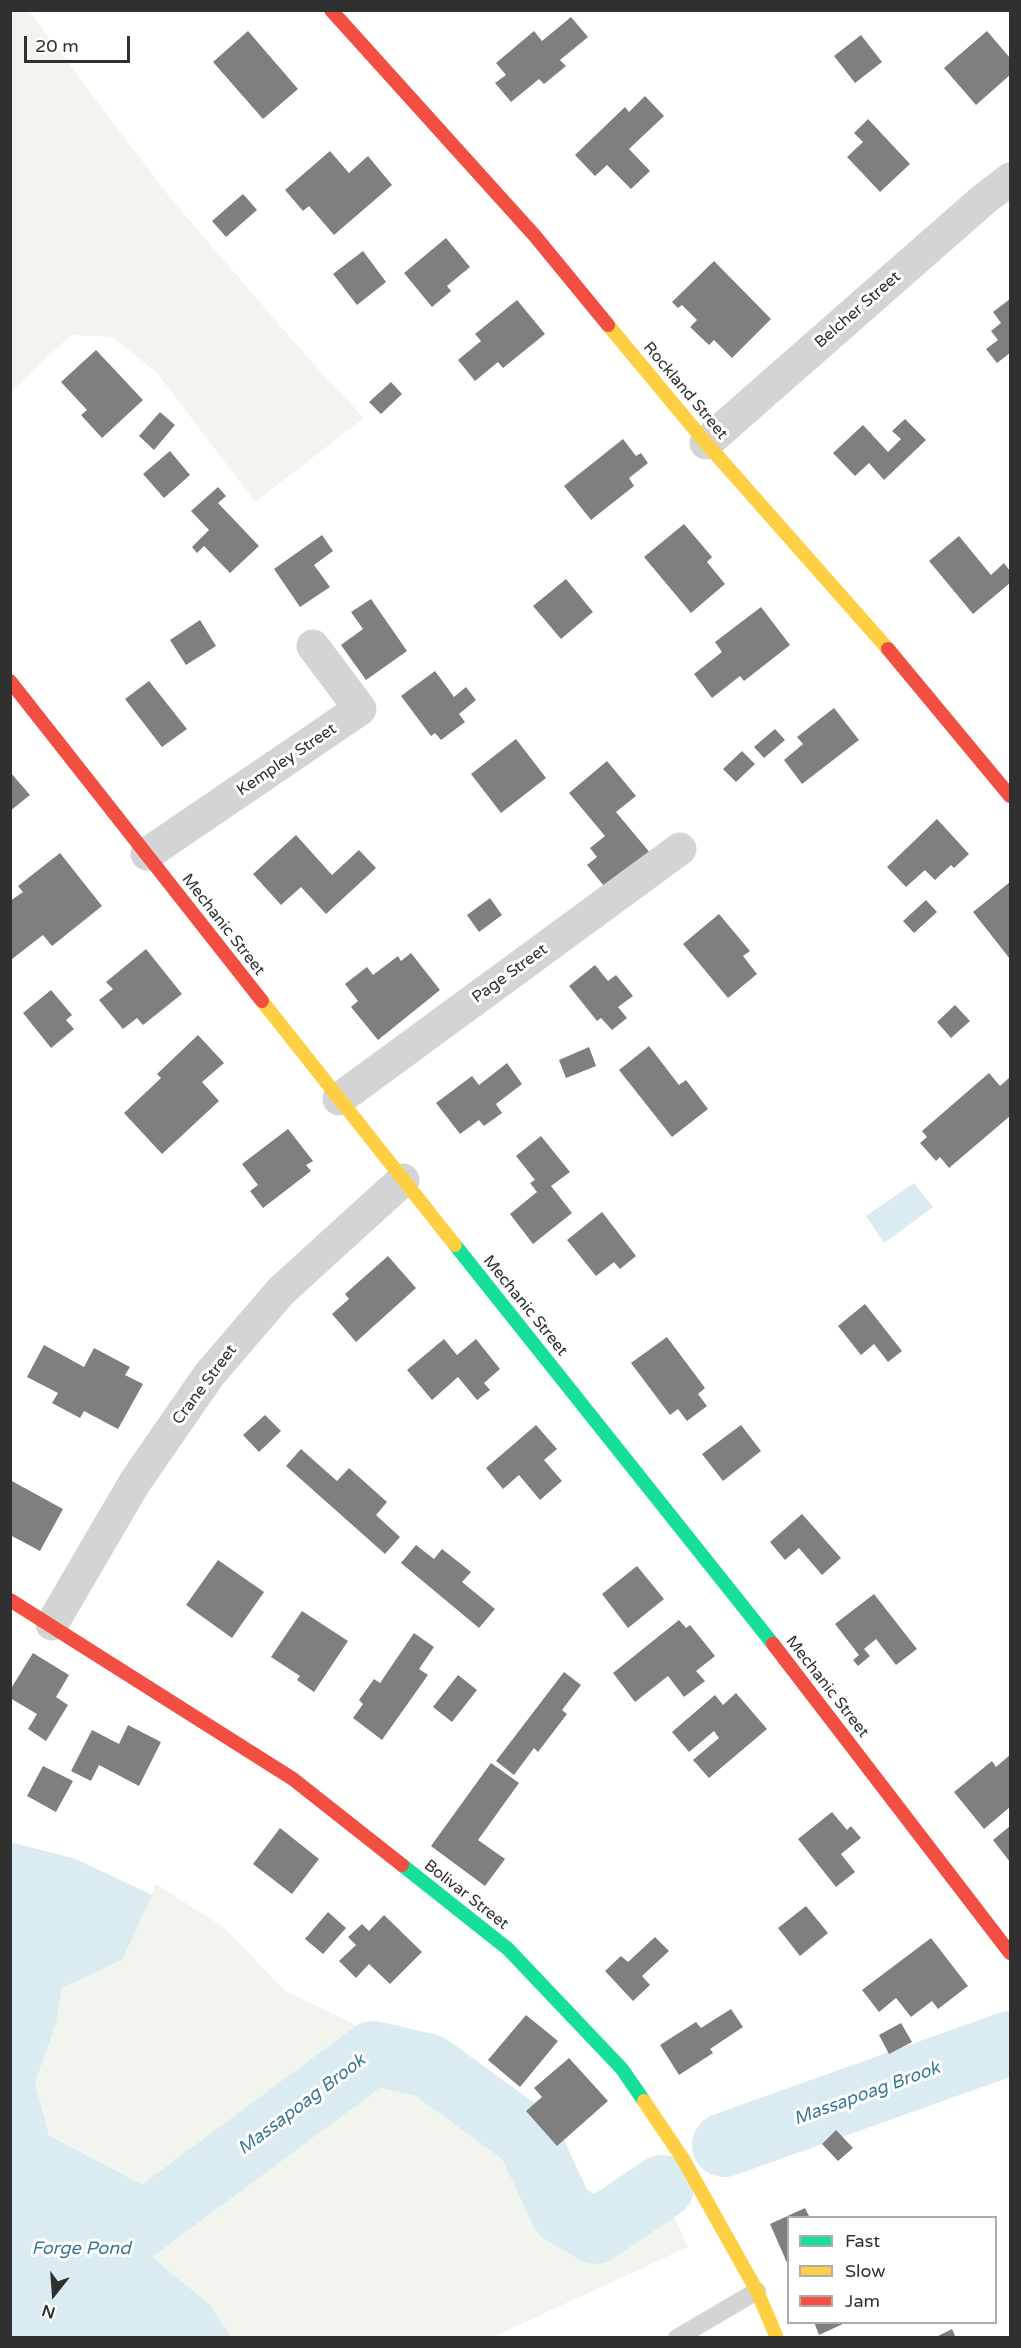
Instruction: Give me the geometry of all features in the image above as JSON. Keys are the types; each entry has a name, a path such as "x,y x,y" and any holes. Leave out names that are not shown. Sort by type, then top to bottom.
{"street":[{"name":"Rockland Street","path":"331,10 534,236 706,443 915,680 1011,796"},
{"name":"Belcher Street","path":"706,443 983,200 1011,179"},
{"name":"Kempley Street","path":"147,854 360,710 313,645"},
{"name":"Mechanic Street","path":"10,681 402,1180 1007,1940"},
{"name":"Page Street","path":"339,1099 680,849"},
{"name":"Crane Street","path":"52,1624 135,1482 209,1375 281,1292 402,1180"},
{"name":"Bolivar Street","path":"10,1600 52,1624 293,1779 508,1949 622,2069 682,2158 757,2291 777,2337"}],"lane":[{"path":"676,2337 757,2291"}],"shaded area":[{"path":"11,10 29,11 172,200 308,358 364,418 255,502 158,374 113,337 71,335 11,392"},
{"path":"156,1884 225,1928 284,1990 391,2042 460,2068 556,2157 597,2216 653,2170 688,2247 493,2337 231,2337 209,2304 152,2257 147,2187 49,2134 35,2083 56,2023 62,1988 122,1960"}],"water":[{"path":"914,1183 933,1207 884,1243 866,1216"},
{"name":"Forge Pond","path":"10,1842 76,1859 152,1895 122,1960 62,1988 56,2023 35,2083 49,2135 147,2187 152,2257 209,2304 231,2337 11,2337"}],"building":[{"path":"571,17 588,37 560,60 566,66 544,84 539,79 511,102 495,83 506,75 496,63 534,31 542,41"},
{"path":"248,31 298,89 263,119 213,62"},
{"path":"987,31 1010,58 1010,75 976,105 944,68"},
{"path":"861,35 882,62 855,83 834,56"},
{"path":"645,96 664,116 629,149 650,171 631,189 607,165 595,176 575,155 625,107 629,112"},
{"path":"868,119 910,164 880,192 847,157 863,142 854,133"},
{"path":"330,151 349,173 368,156 392,185 334,235 309,206 303,211 285,190"},
{"path":"243,194 257,210 226,237 212,221"},
{"path":"446,238 470,267 447,286 451,291 432,307 404,273"},
{"path":"363,251 386,282 357,305 333,274"},
{"path":"714,261 771,319 732,358 714,340 709,345 690,327 697,320 682,305 678,308 672,302"},
{"path":"1010,299 1010,353 997,363 986,349 998,340 991,331 1001,323 993,312"},
{"path":"517,300 545,334 503,368 498,362 475,381 458,360 481,341 475,334"},
{"path":"96,350 143,400 102,438 81,415 87,410 61,382"},
{"path":"391,382 402,394 381,414 369,402"},
{"path":"160,412 175,425 154,450 139,436"},
{"path":"905,419 926,440 884,480 869,463 855,476 833,453 863,425 888,452 901,439 892,431"},
{"path":"623,439 636,456 641,453 648,463 629,478 634,486 591,520 564,486"},
{"path":"170,451 190,475 164,498 143,474"},
{"path":"218,487 226,496 218,503 259,546 230,573 204,546 197,553 192,547 209,530 191,511"},
{"path":"684,524 712,557 707,562 725,584 691,613 644,557"},
{"path":"322,535 333,551 314,565 330,587 300,607 274,569"},
{"path":"959,536 991,575 1004,563 1010,571 1010,583 973,614 929,561"},
{"path":"566,579 593,612 561,639 533,606"},
{"path":"371,599 407,651 366,680 341,645 363,629 351,612"},
{"path":"761,607 790,645 744,681 740,676 712,698 694,674 722,652 715,642"},
{"path":"200,620 216,646 186,665 170,640"},
{"path":"435,671 454,697 466,687 476,700 459,714 465,722 441,740 435,733 431,736 401,696"},
{"path":"149,681 187,729 162,747 125,699"},
{"path":"834,708 859,740 802,784 784,760 803,744 797,737"},
{"path":"775,729 785,740 764,758 754,747"},
{"path":"516,739 546,778 501,813 471,774"},
{"path":"742,751 755,764 736,782 723,769"},
{"path":"607,761 636,796 616,812 651,854 608,891 587,865 597,857 590,848 605,836 569,793"},
{"path":"10,772 30,795 10,811"},
{"path":"937,819 969,854 954,868 951,865 935,880 925,870 906,887 887,867"},
{"path":"296,835 332,875 359,850 376,868 326,914 301,887 281,905 253,874"},
{"path":"60,853 102,906 52,946 43,935 12,959 10,901 23,892 18,886"},
{"path":"1010,882 1010,959 973,912"},
{"path":"490,898 502,915 479,932 467,915"},
{"path":"926,900 937,912 914,933 903,921"},
{"path":"719,914 750,951 743,956 757,974 728,998 683,944"},
{"path":"146,949 182,994 143,1025 137,1018 123,1029 99,1000 113,989 106,982"},
{"path":"411,953 440,990 378,1040 351,1007 358,1001 345,984 367,967 373,975 398,956 401,961"},
{"path":"595,965 608,981 616,975 633,996 618,1007 627,1018 612,1030 601,1018 597,1021 569,986"},
{"path":"51,990 72,1015 66,1020 74,1029 51,1048 23,1013"},
{"path":"955,1005 970,1021 951,1038 937,1022"},
{"path":"198,1035 224,1063 202,1082 219,1101 162,1154 124,1113 161,1078 157,1074"},
{"path":"649,1046 679,1085 686,1080 708,1109 672,1137 619,1070"},
{"path":"589,1047 596,1066 566,1078 559,1060"},
{"path":"507,1063 522,1084 496,1104 502,1113 484,1126 479,1120 460,1134 436,1103 472,1076 479,1085"},
{"path":"989,1073 1000,1086 1010,1077 1010,1116 949,1168 940,1157 936,1161 920,1143 927,1137 922,1131"},
{"path":"288,1129 313,1161 306,1165 311,1171 263,1208 250,1191 258,1185 242,1164"},
{"path":"541,1136 570,1172 551,1186 572,1213 533,1244 510,1214 537,1192 530,1183 535,1180 516,1156"},
{"path":"602,1212 636,1256 620,1269 614,1262 596,1276 567,1240"},
{"path":"388,1256 416,1288 356,1342 332,1314 349,1299 345,1294"},
{"path":"865,1304 902,1351 888,1362 874,1344 861,1355 838,1326"},
{"path":"667,1337 705,1388 698,1394 707,1406 687,1421 678,1409 670,1415 631,1363"},
{"path":"444,1339 457,1355 476,1339 500,1369 484,1383 490,1390 477,1400 458,1377 432,1400 407,1370"},
{"path":"44,1345 84,1367 94,1348 130,1367 125,1375 143,1384 118,1429 84,1411 80,1418 52,1403 58,1393 27,1377"},
{"path":"265,1415 281,1431 259,1452 243,1435"},
{"path":"536,1425 557,1449 544,1460 562,1481 540,1500 519,1475 503,1489 486,1468"},
{"path":"741,1425 761,1451 723,1481 702,1454"},
{"path":"301,1449 337,1481 349,1468 387,1502 376,1515 400,1537 385,1554 286,1466"},
{"path":"10,1480 63,1509 40,1551 10,1535"},
{"path":"802,1514 841,1558 822,1575 799,1548 785,1560 770,1542"},
{"path":"416,1545 434,1559 442,1549 471,1572 462,1582 495,1609 479,1628 401,1563"},
{"path":"218,1560 264,1592 232,1638 186,1605"},
{"path":"637,1566 664,1599 628,1628 602,1594"},
{"path":"874,1594 917,1649 896,1665 876,1639 864,1649 870,1656 858,1666 853,1660 859,1655 835,1624"},
{"path":"302,1611 348,1641 314,1692 297,1680 300,1676 271,1657"},
{"path":"679,1620 686,1628 690,1625 715,1656 696,1671 705,1681 684,1697 668,1676 635,1702 613,1673"},
{"path":"414,1633 434,1647 419,1669 428,1675 382,1740 353,1718 363,1704 359,1700 374,1679 380,1683"},
{"path":"33,1653 69,1675 56,1697 68,1705 46,1741 28,1729 37,1714 10,1698 10,1690"},
{"path":"564,1672 581,1685 562,1710 567,1714 538,1752 534,1748 514,1775 496,1761"},
{"path":"458,1675 477,1690 452,1722 433,1707"},
{"path":"736,1693 767,1729 709,1778 693,1760 719,1738 714,1731 689,1752 672,1732 715,1695 723,1705"},
{"path":"128,1725 161,1742 139,1786 99,1765 91,1781 71,1771 92,1730 119,1744"},
{"path":"1010,1755 1010,1807 984,1829 954,1792 992,1761 996,1767"},
{"path":"491,1763 519,1783 478,1840 505,1859 485,1886 431,1846"},
{"path":"43,1766 73,1781 56,1812 27,1796"},
{"path":"832,1812 847,1830 851,1826 861,1838 841,1854 855,1872 836,1887 798,1839"},
{"path":"1010,1826 1010,1862 993,1840"},
{"path":"280,1828 319,1859 292,1894 253,1864"},
{"path":"806,1906 828,1933 800,1956 778,1928"},
{"path":"328,1912 346,1928 323,1954 305,1939"},
{"path":"384,1915 422,1952 390,1984 369,1964 356,1978 339,1961 356,1945 348,1937 362,1924 369,1931"},
{"path":"655,1937 669,1951 642,1976 650,1985 633,2001 605,1971 621,1956 628,1962"},
{"path":"931,1938 968,1986 938,2009 932,2001 911,2017 896,1998 879,2012 862,1990"},
{"path":"731,2009 743,2027 710,2049 713,2053 679,2075 660,2045 696,2022 701,2028"},
{"path":"526,2015 558,2041 520,2087 488,2060"},
{"path":"901,2023 912,2042 889,2054 879,2035"},
{"path":"569,2058 608,2101 557,2146 526,2111 542,2097 534,2088"},
{"path":"836,2130 853,2148 838,2161 822,2144"},
{"path":"805,2208 809,2216 788,2216"},
{"path":"787,2216 787,2263 770,2224"},
{"path":"815,2324 843,2324 819,2335"},
{"path":"952,2329 956,2338 934,2338"}],"waterway":[{"name":"Massapoag Brook","path":"724,2145 1010,2043"},
{"name":"Massapoag Brook","path":"28,2338 89,2264 373,2053 429,2066 528,2138 562,2212 595,2232 662,2187"}],"traffic: fast":[{"path":"455,1245 773,1644"},
{"path":"402,1865 508,1949 622,2069 644,2101"}],"traffic: slow":[{"path":"608,325 706,443 888,649"},
{"path":"262,1001 455,1245"},
{"path":"644,2101 683,2159 757,2291 777,2338"}],"traffic: jam":[{"path":"331,10 535,236 608,325"},
{"path":"888,649 1010,796"},
{"path":"10,681 262,1001"},
{"path":"10,1600 293,1779 402,1865"},
{"path":"773,1644 1010,1953"}]}
